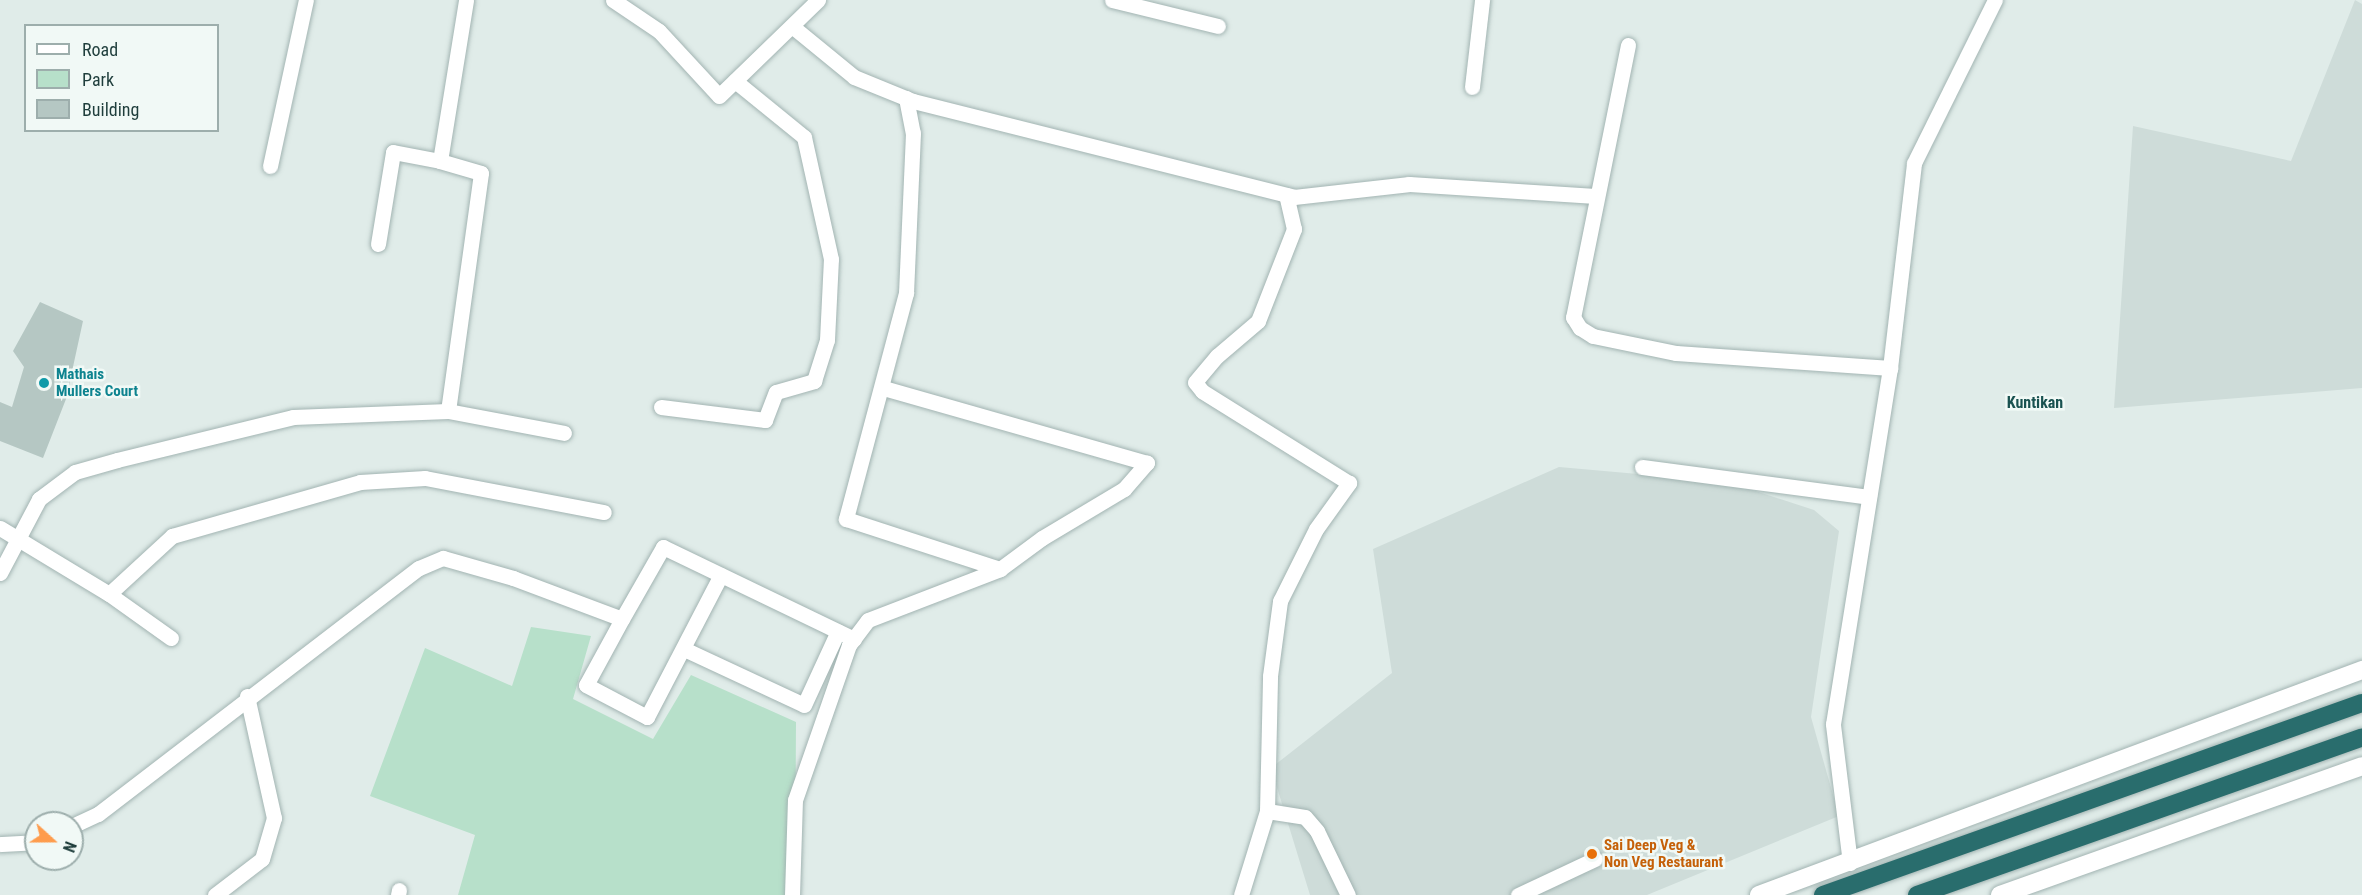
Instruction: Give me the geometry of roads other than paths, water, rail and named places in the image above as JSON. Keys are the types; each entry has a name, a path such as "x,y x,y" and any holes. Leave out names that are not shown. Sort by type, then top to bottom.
{"highway":[{"path":"1823,895 2362,703"},
{"path":"1917,895 2362,737"}],"street":[{"path":"270,166 306,0"},
{"path":"440,161 466,0"},
{"path":"613,0 659,31 719,96 793,27 818,0"},
{"path":"1112,0 1218,26"},
{"path":"1472,87 1482,0"},
{"path":"1850,863 1833,724 1890,368 1914,163 1995,0"},
{"path":"793,27 854,77 906,98 1051,138 1286,195 1338,194 1409,184 1596,196"},
{"path":"1628,45 1573,317 1580,328 1593,336 1676,353 1890,368"},
{"path":"661,407 765,420 776,392 814,381 827,340 831,259 804,137 735,81"},
{"path":"906,98 913,132 906,293 883,388 846,519 1000,569"},
{"path":"378,244 393,152 440,161 480,173 448,411"},
{"path":"1241,895 1267,811 1270,676 1280,601 1316,529 1349,483 1202,392 1195,382 1217,356 1258,321 1294,229 1286,195"},
{"path":"792,895 795,801 854,639 868,620 1000,569 1042,538 1124,489 1147,463 883,388"},
{"path":"0,573 39,499 75,472 293,417 448,411 564,433"},
{"path":"1642,467 1869,498"},
{"path":"109,594 172,536 360,482 425,478 604,512"},
{"path":"0,528 109,594 171,638"},
{"path":"721,575 647,717 586,685 663,547 854,639"},
{"path":"84,820 98,814 247,696 419,568 443,558 513,578 622,619"},
{"path":"684,649 804,705 838,631"},
{"path":"1760,895 2362,670"},
{"path":"216,895 262,859 274,818 247,696"},
{"path":"2000,895 2362,766"},
{"path":"1267,811 1305,817 1317,831 1348,895"},
{"path":"0,843 24,842"},
{"path":"1518,895 1595,859"}],"place":[{"name":"Mathais Mullers Court","path":"44,383"},
{"name":"Sai Deep Veg & Non Veg Restaurant","path":"1592,854"}],"district":[{"name":"Kuntikan","path":"2035,403"}]}
